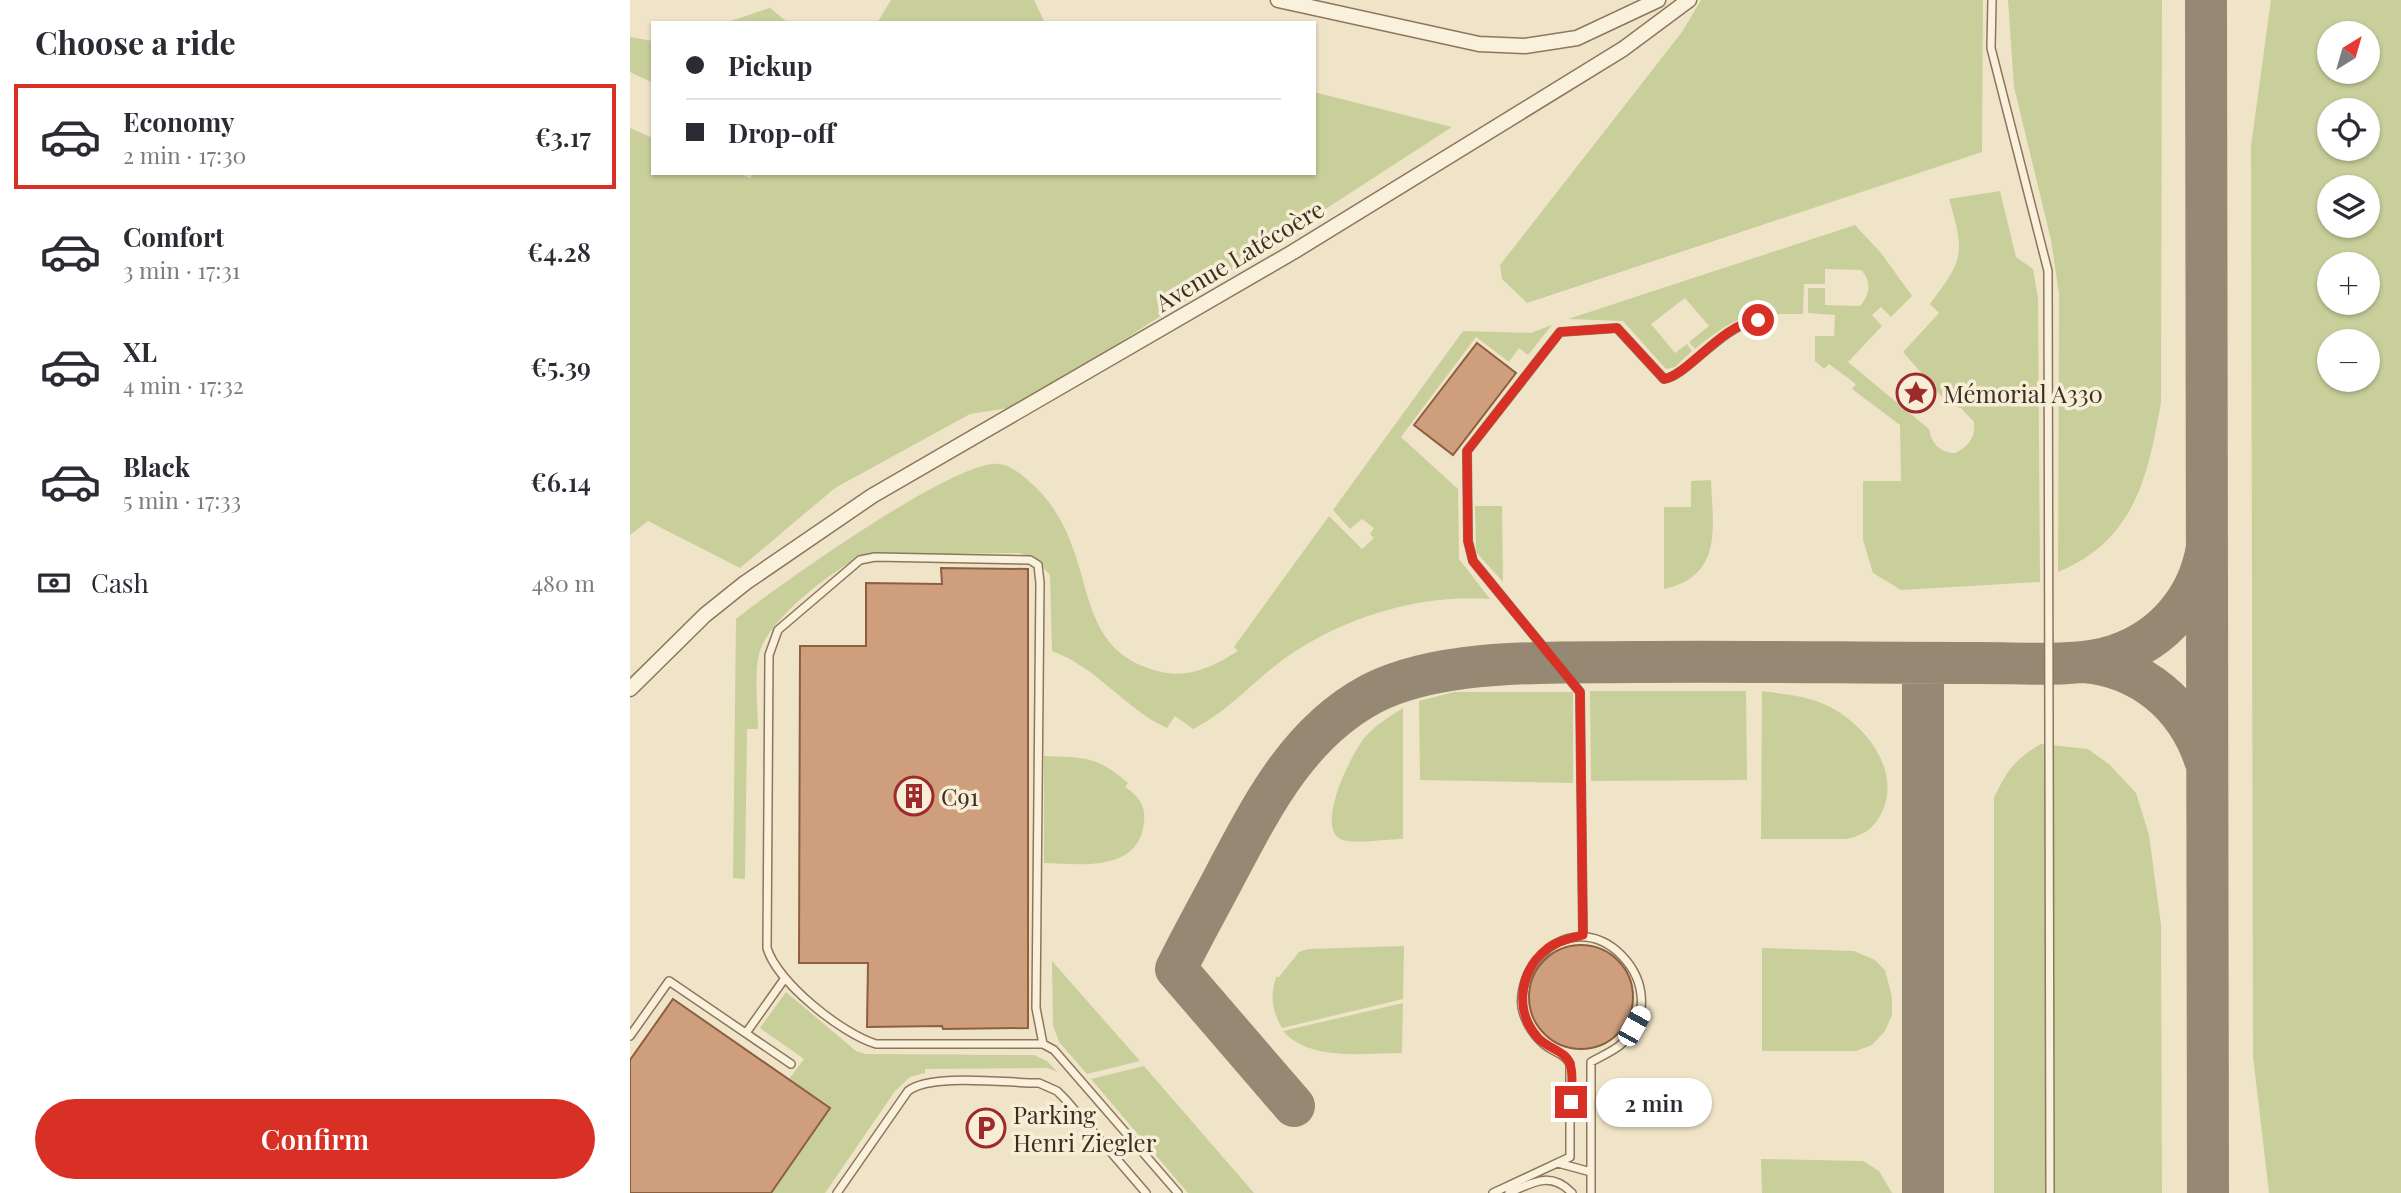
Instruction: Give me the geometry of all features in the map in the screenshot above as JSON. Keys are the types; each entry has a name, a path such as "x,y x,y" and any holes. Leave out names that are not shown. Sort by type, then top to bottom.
{"street":[{"path":"1278,0 1479,44 1525,46 1577,38 1658,0"},
{"name":"Avenue Latécoère","path":"630,689 705,615 745,583 872,496 1293,252 1623,49 1687,1"}],"lane":[{"path":"1992,0 1991,48 2048,271 2050,1193"},
{"path":"1583,935 1580,692 1473,561 1468,541 1467,451 1560,332 1617,328 1664,379 1676,374 1734,328 1758,320"},
{"path":"1043,1044 1036,1008 1038,565 1030,560 875,556 860,560 778,630 769,655 766,948 770,961 831,1021 858,1039 876,1044 1043,1044 1054,1050 1178,1193"},
{"path":"1493,1193 1570,1157 1570,1064 1565,1055 1545,1045 1536,1036 1523,1014 1521,1002 1529,971 1539,956 1561,941 1583,935 1610,944 1620,952 1633,970 1642,998 1641,1013 1627,1038 1618,1047 1591,1062 1591,1193"},
{"path":"746,1033 785,978"},
{"path":"630,1036 669,981 790,1064"},
{"path":"837,1193 908,1091 918,1083 935,1081 1039,1083 1054,1089 1146,1193"},
{"path":"1558,1163 1591,1172"},
{"path":"1509,1193 1534,1182 1556,1181 1561,1181 1572,1193"}],"green space":[{"path":"891,0 1034,0 1044,21 878,21"},
{"path":"1701,0 1983,0 1982,152 1527,303 1502,279 1500,265 1682,32"},
{"path":"2008,0 2162,0 2161,402 2156,430 2143,480 2134,503 2121,524 2084,559 2058,572 2059,294 2051,240 2014,87"},
{"path":"2271,0 2401,0 2401,1193 2269,1193 2253,1056 2251,146"},
{"path":"769,8 786,21 731,21"},
{"path":"630,37 651,41 651,82 630,72"},
{"path":"1316,93 1452,127 1022,406 970,414 835,488 740,568 648,521 630,535 630,128 651,137 651,175 742,175 750,178 752,175 1316,175"},
{"path":"2000,191 2016,257 2033,269 2038,298 2040,582 1901,590 1873,573 1863,540 1863,481 1901,481 1900,425 1852,389 1856,384 1829,364 1824,369 1815,361 1815,336 1834,336 1835,315 1808,313 1808,288 1825,288 1825,305 1860,306 1868,288 1867,279 1861,270 1825,269 1825,284 1804,284 1803,314 1768,314 1744,318 1723,328 1695,349 1689,342 1709,326 1685,298 1651,324 1675,353 1687,344 1692,351 1675,367 1666,369 1623,321 1568,319 1855,225 1881,253 1912,296 1891,317 1881,307 1872,315 1882,326 1848,362 1929,429 1937,446 1955,453 1970,441 1974,422 1961,408 1949,405 1903,352 1939,313 1930,304 1955,265 1958,232 1949,199"},
{"path":"1552,325 1528,355 1519,348 1509,362 1476,337 1401,437 1458,489 1459,559 1490,599 1464,598 1412,604 1386,610 1337,629 1291,654 1219,713 1193,729 1175,716 1167,728 1152,720 1083,667 1052,651 1050,575 1034,558 1019,553 863,555 835,572 803,597 775,626 759,654 756,681 758,729 747,729 745,879 733,878 736,619 826,554 947,480 978,467 1004,465 1017,471 1031,483 1046,498 1058,516 1071,544 1098,624 1107,639 1134,662 1154,670 1177,674 1198,671 1238,651 1234,647 1329,516 1362,549 1374,538 1370,534 1374,528 1362,519 1350,529 1333,510 1463,331 1531,333"},
{"path":"1711,480 1713,532 1705,561 1697,573 1683,583 1664,589 1664,507 1691,507 1691,481"},
{"path":"1475,506 1502,506 1503,582 1476,552"},
{"path":"1590,691 1746,691 1747,780 1591,781"},
{"path":"1762,691 1802,697 1830,707 1851,721 1872,744 1880,757 1888,786 1880,816 1870,829 1846,839 1761,839"},
{"path":"1454,692 1573,692 1573,783 1420,780 1419,701"},
{"path":"1403,708 1403,839 1343,840 1335,833 1332,822 1333,806 1345,771 1368,734"},
{"path":"2041,744 2088,749 2110,765 2136,793 2149,835 2161,925 2162,1193 1994,1193 1994,798 2013,766"},
{"path":"1044,756 1089,760 1107,767 1128,783 1125,787 1134,794 1144,811 1144,823 1139,839 1131,850 1119,858 1105,862 1044,863"},
{"path":"1404,946 1403,999 1282,1028 1273,1003 1274,984 1276,977 1279,977 1299,952 1308,949"},
{"path":"1762,948 1854,951 1875,960 1885,970 1892,997 1892,1015 1885,1031 1872,1045 1856,1051 1762,1051"},
{"path":"1052,961 1140,1061 1087,1074 1059,1042 1053,1025"},
{"path":"786,992 856,1051 865,1054 1034,1055 1047,1061 1058,1072 1047,1068 925,1069 925,1073 910,1077 895,1091 825,1193 771,1193 830,1108 789,1079 804,1059 760,1028"},
{"path":"1403,1003 1402,1053 1323,1052 1294,1041 1283,1031"},
{"path":"1144,1066 1254,1193 1188,1193 1091,1079"},
{"path":"1761,1159 1863,1161 1879,1171 1892,1193 1762,1193"}],"building":[{"path":"1477,343 1516,373 1453,455 1414,425"},
{"name":"C91","path":"941,568 1028,569 1028,1028 867,1027 868,963 799,963 800,646 866,646 866,583 942,584"},
{"path":"1581,945 1601,949 1618,960 1629,977 1633,997 1629,1017 1618,1034 1601,1045 1581,1049 1561,1045 1544,1034 1533,1017 1529,997 1533,977 1544,960 1561,949"},
{"path":"673,999 830,1108 771,1193 630,1193 630,1060"}],"taxiway":[{"path":"2206,0 2208,1193"},
{"path":"1294,1106 1176,969 1256,819 1286,771 1324,728 1371,694 1400,682 1431,674 1500,664 2045,664 2100,659 2134,648 2164,627 2177,614 2196,583 2207,547"},
{"path":"2084,662 2125,672 2160,692 2187,722 2205,760"},
{"path":"1923,663 1923,1193"}],"place":[{"name":"Mémorial A330","path":"1916,393"},
{"name":"C91","path":"914,796"},
{"name":"Parking Henri Ziegler","path":"986,1128"}],"route":[{"path":"1571,1102 1570,1064 1565,1055 1545,1045 1536,1036 1523,1014 1521,1002 1529,971 1539,956 1561,941 1583,935 1580,692 1473,561 1468,541 1467,451 1560,332 1617,328 1664,379 1676,374 1734,328 1758,320"}]}
